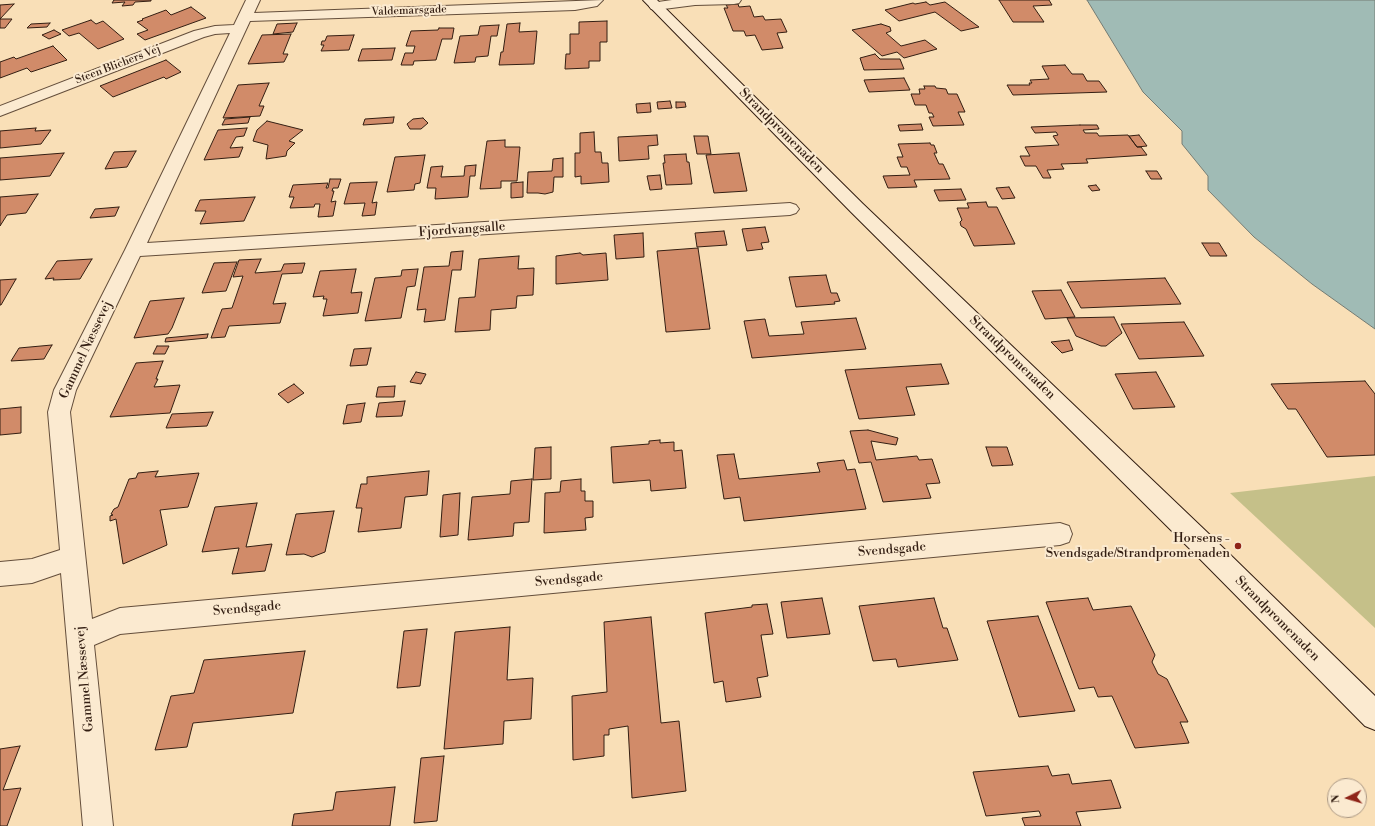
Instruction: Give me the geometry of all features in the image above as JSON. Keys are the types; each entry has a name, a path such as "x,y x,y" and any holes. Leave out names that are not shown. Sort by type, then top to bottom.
{"street":[{"name":"Valdemarsgade","path":"245,15 575,6 588,4 596,0"},
{"path":"653,3 734,0"},
{"name":"Strandpromenaden","path":"653,3 857,208 1196,538 1375,716"},
{"name":"Steen Blichers Vej","path":"0,111 199,34 215,30 245,15"},
{"name":"Gammel Næssevej","path":"98,826 59,412 65,390 134,250 245,15"},
{"name":"Fjordvangsalle","path":"134,250 790,209"},
{"name":"Svendsgade","path":"81,637 120,621 1060,534"},
{"path":"0,574 32,571 73,558"}],"shaded area":[{"path":"1375,476 1375,628 1230,493"}],"water":[{"path":"1087,0 1375,0 1375,329 1312,284 1254,237 1208,190 1208,176 1182,144 1182,131 1143,92"}],"building":[{"path":"114,0 151,1 135,2 133,5 122,6 125,2 112,3"},
{"path":"999,0 1049,0 1052,5 1033,6 1044,22 1013,22"},
{"path":"926,2 930,5 945,2 979,27 961,31 935,12 899,21 885,10 913,3"},
{"path":"14,4 0,19 0,5"},
{"path":"738,4 739,7 750,6 754,17 763,16 765,20 781,19 787,32 777,33 783,48 762,50 755,35 746,36 744,31 733,31 724,8 728,8 726,5"},
{"path":"191,7 206,18 145,40 137,34 148,30 137,22 143,20 142,19 166,10 171,15"},
{"path":"0,19 12,19 5,28 0,28"},
{"path":"91,20 96,24 103,21 124,39 98,49 79,33 69,36 62,30"},
{"path":"607,21 607,42 600,42 600,61 589,61 589,68 565,69 566,54 570,54 570,34 579,34 579,22"},
{"path":"50,23 47,27 27,28 31,24"},
{"path":"297,23 293,32 273,34 277,24"},
{"path":"520,23 519,32 537,31 534,64 499,65 501,52 503,52 507,24"},
{"path":"881,24 890,27 891,31 886,33 901,46 925,40 937,49 904,58 897,52 882,56 852,30"},
{"path":"499,25 497,36 491,36 488,56 476,57 475,62 454,63 460,36 478,35 480,26"},
{"path":"439,28 454,28 452,39 442,39 436,60 414,61 413,65 401,65 405,53 413,53 415,46 406,46 411,31 438,30"},
{"path":"54,30 61,34 49,39 42,35"},
{"path":"291,34 283,54 288,54 284,62 248,64 262,35"},
{"path":"354,35 349,50 321,51 324,45 321,45 322,41 325,41 327,36"},
{"path":"53,46 67,60 31,72 27,68 0,78 0,62 14,57 16,59"},
{"path":"395,48 392,60 358,61 362,49"},
{"path":"875,54 880,59 900,59 904,69 864,70 860,58"},
{"path":"166,60 181,72 166,79 164,77 113,97 100,86"},
{"path":"1065,65 1072,74 1083,74 1087,81 1099,81 1107,92 1013,95 1007,85 1030,85 1029,83 1032,83 1030,80 1049,79 1042,66"},
{"path":"904,78 910,90 869,92 864,80"},
{"path":"269,83 259,106 264,106 260,116 223,118 238,85"},
{"path":"924,86 935,86 936,88 946,89 948,94 957,94 965,112 958,112 964,125 933,126 929,117 934,117 932,113 929,113 926,105 915,105 911,94 920,94 919,89 925,89"},
{"path":"670,101 672,108 658,109 657,102"},
{"path":"676,102 685,102 686,107 676,108"},
{"path":"650,103 651,112 637,113 636,104"},
{"path":"250,117 248,123 222,125 225,119"},
{"path":"394,117 393,123 363,125 365,119"},
{"path":"423,118 428,123 421,129 410,129 407,124 413,119"},
{"path":"267,121 303,130 289,141 295,143 287,151 286,156 266,159 268,145 253,141 257,130"},
{"path":"921,124 923,130 900,131 898,125"},
{"path":"1097,125 1099,129 1083,130 1085,133 1097,133 1099,136 1128,135 1137,147 1141,147 1147,155 1086,159 1088,163 1061,164 1064,169 1047,170 1051,178 1043,178 1036,166 1025,166 1020,156 1030,156 1025,147 1059,145 1053,136 1058,135 1056,132 1035,133 1031,127"},
{"path":"36,128 35,131 51,130 41,144 0,148 0,131"},
{"path":"247,128 244,136 236,137 230,148 243,147 239,157 204,160 218,130"},
{"path":"594,132 595,152 601,152 602,163 608,163 609,182 581,184 581,176 575,177 575,153 580,153 580,133"},
{"path":"657,135 658,145 648,146 649,159 619,161 618,137"},
{"path":"1139,135 1147,146 1137,147 1129,136"},
{"path":"694,136 708,136 711,154 697,154"},
{"path":"505,140 505,147 520,147 517,181 501,181 501,188 480,189 487,141"},
{"path":"930,143 931,145 934,145 937,153 934,153 939,164 943,164 950,179 914,180 917,187 888,188 883,176 910,175 907,167 901,167 897,157 903,157 898,144"},
{"path":"136,151 127,167 105,169 114,152"},
{"path":"64,153 50,176 0,180 0,158"},
{"path":"739,153 747,191 714,193 706,155"},
{"path":"686,154 687,162 689,162 692,184 666,185 663,163 665,163 664,155"},
{"path":"425,155 420,183 415,184 414,190 387,192 395,157"},
{"path":"563,158 563,177 554,177 553,192 545,194 527,193 528,172 552,171 553,159"},
{"path":"476,165 475,176 470,176 468,197 435,199 436,188 427,188 431,167 443,166 441,177 464,176 465,166"},
{"path":"1146,171 1157,171 1162,179 1151,179"},
{"path":"660,175 662,189 650,190 647,176"},
{"path":"330,179 341,179 338,188 333,188 332,191 334,191 331,202 336,201 333,216 318,217 320,204 315,204 314,207 290,208 294,197 289,197 293,185 328,183 326,188 328,188"},
{"path":"377,182 372,203 377,202 375,215 362,216 365,203 344,204 350,183"},
{"path":"523,182 523,197 511,198 511,183"},
{"path":"1096,185 1100,190 1092,191 1088,186"},
{"path":"1009,187 1015,198 1002,199 996,188"},
{"path":"961,189 966,200 939,201 934,190"},
{"path":"38,194 26,213 7,215 0,226 0,197"},
{"path":"255,197 244,221 200,224 206,211 195,211 200,200"},
{"path":"986,202 988,207 997,207 1015,244 974,246 966,229 961,226 960,222 962,220 957,208 969,208 967,203"},
{"path":"119,207 115,216 90,218 95,209"},
{"path":"765,227 769,242 761,243 763,249 747,251 742,229"},
{"path":"724,231 727,245 697,247 695,233"},
{"path":"643,233 644,257 616,259 614,235"},
{"path":"1202,243 1219,243 1227,256 1210,256"},
{"path":"698,248 710,329 666,332 657,251"},
{"path":"463,251 461,270 452,270 445,320 424,322 426,309 417,310 424,267 449,266 451,252"},
{"path":"580,253 583,255 606,253 608,280 556,284 556,256"},
{"path":"519,256 518,269 534,268 533,295 517,296 516,308 491,310 490,330 455,332 459,298 475,297 479,259"},
{"path":"92,259 80,279 45,279 57,261"},
{"path":"261,259 255,273 281,271 284,264 305,263 302,273 282,274 273,304 286,303 280,323 229,326 225,337 211,338 222,309 232,308 243,276 233,277 239,260"},
{"path":"237,262 226,291 202,293 214,263"},
{"path":"356,269 351,293 362,292 358,313 323,316 327,299 323,299 324,296 313,297 320,271"},
{"path":"418,269 415,286 407,287 401,318 365,321 375,278 401,276 402,270"},
{"path":"826,275 831,293 837,293 840,301 834,302 835,304 796,307 789,277"},
{"path":"1165,278 1181,304 1081,308 1067,282"},
{"path":"16,279 1,305 0,305 0,280"},
{"path":"1061,290 1075,317 1045,319 1032,291"},
{"path":"184,298 172,328 168,334 134,338 150,301"},
{"path":"1114,317 1122,333 1106,346 1101,346 1076,336 1067,318"},
{"path":"856,318 866,349 752,358 744,321 765,319 769,336 804,334 801,322"},
{"path":"1184,322 1204,356 1139,359 1121,324"},
{"path":"208,334 207,338 165,342 166,338"},
{"path":"1069,340 1073,350 1062,353 1051,342"},
{"path":"52,345 44,359 11,361 19,348"},
{"path":"157,346 169,346 165,354 153,354"},
{"path":"371,348 367,365 350,366 354,349"},
{"path":"163,361 154,387 180,385 170,413 110,417 136,363"},
{"path":"941,364 949,384 906,387 915,415 859,419 845,370"},
{"path":"416,372 426,374 421,384 410,382"},
{"path":"1156,372 1175,407 1133,409 1115,374"},
{"path":"1365,381 1375,394 1375,455 1327,457 1296,409 1288,409 1271,384"},
{"path":"294,384 304,393 288,403 278,394"},
{"path":"395,386 394,397 376,397 378,387"},
{"path":"405,401 402,416 376,417 379,403"},
{"path":"365,403 361,422 343,424 347,405"},
{"path":"21,407 21,433 0,435 0,409"},
{"path":"213,412 207,426 166,428 172,414"},
{"path":"868,430 898,438 896,445 871,441 876,460 917,456 919,460 932,459 940,483 926,484 931,498 883,502 871,462 859,463 850,431"},
{"path":"660,440 660,443 674,442 674,451 682,450 686,488 651,491 650,480 613,483 611,447 649,444 649,441"},
{"path":"551,447 551,479 533,480 535,448"},
{"path":"986,447 1007,447 1013,465 992,466"},
{"path":"734,454 739,479 820,472 817,463 844,460 847,470 855,469 866,509 744,521 740,497 724,499 717,455"},
{"path":"158,471 155,477 199,473 188,507 160,510 167,545 123,564 116,519 110,521 110,516 113,515 111,514 114,509 118,507 129,479 136,478 138,473"},
{"path":"429,471 427,495 405,497 401,528 358,532 362,508 356,508 361,484 367,484 367,477"},
{"path":"532,479 529,522 514,523 513,536 468,540 472,497 510,494 511,481"},
{"path":"581,479 581,491 585,491 585,501 593,501 593,517 585,518 586,530 544,533 545,493 560,492 561,481"},
{"path":"460,493 458,535 440,537 443,495"},
{"path":"257,503 246,547 272,544 265,571 232,574 239,548 202,552 215,507"},
{"path":"334,511 325,552 312,557 304,554 286,555 296,514"},
{"path":"822,598 830,634 787,638 781,602"},
{"path":"934,598 943,628 947,628 958,660 898,667 896,659 873,661 859,606"},
{"path":"1088,598 1093,610 1131,606 1155,655 1152,662 1158,674 1167,679 1188,722 1180,722 1189,743 1135,748 1112,696 1098,697 1094,687 1079,689 1046,602"},
{"path":"767,604 773,634 761,635 768,676 757,678 761,697 726,702 723,681 714,683 705,613"},
{"path":"1038,616 1075,711 1019,717 987,621"},
{"path":"651,617 661,723 679,721 686,791 632,798 628,726 609,729 609,735 604,735 604,756 573,760 572,696 607,692 604,622"},
{"path":"510,627 507,680 533,678 531,719 504,721 503,744 444,749 455,632"},
{"path":"427,629 420,686 397,688 404,631"},
{"path":"305,651 293,713 193,723 187,747 155,750 171,696 194,693 204,660"},
{"path":"20,746 3,790 21,788 7,826 0,826 0,749"},
{"path":"444,756 437,821 414,823 421,758"},
{"path":"1048,766 1052,776 1069,774 1072,784 1111,780 1121,808 1076,812 1081,826 1025,826 1022,818 1041,816 1039,811 986,816 973,772"},
{"path":"395,787 390,826 292,826 294,814 333,810 336,792"}],"place":[{"name":"Horsens - Svendsgade/Strandpromenaden","path":"1238,546"}]}
